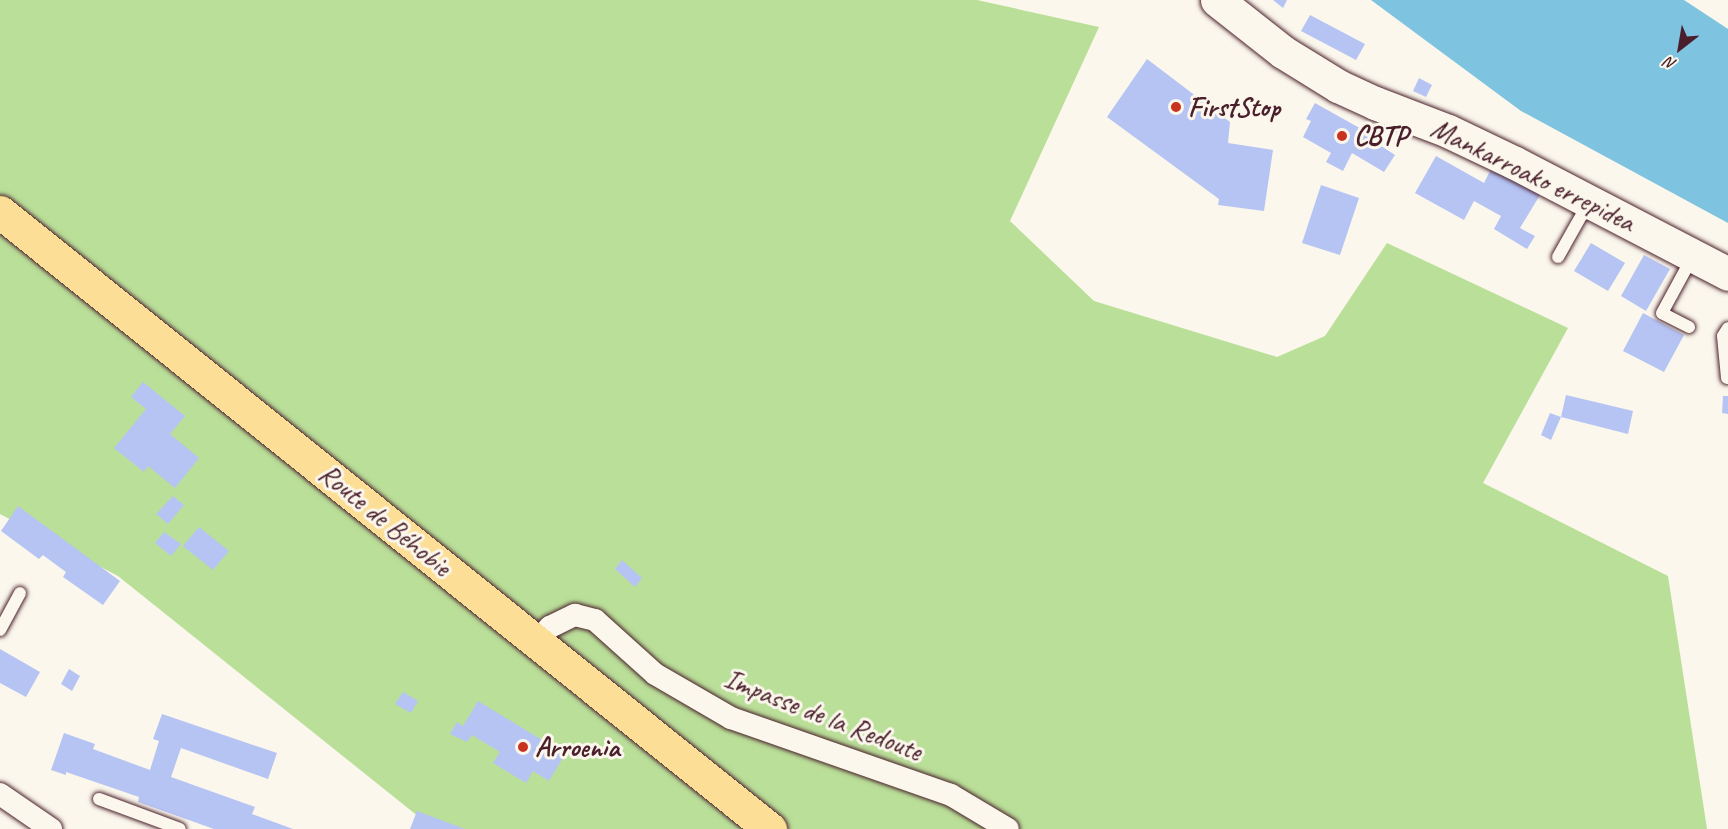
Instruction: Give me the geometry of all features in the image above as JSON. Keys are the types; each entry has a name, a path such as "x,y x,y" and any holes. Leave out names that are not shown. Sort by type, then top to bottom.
{"main road":[{"name":"Mankarroako errepidea","path":"1217,0 1283,52 1338,86 1448,131 1590,201 1728,274"},
{"name":"Route de Béhobie","path":"0,212 770,829"}],"street":[{"name":"Impasse de la Redoute","path":"536,641 550,627 575,615 596,620 655,674 731,718 951,795 1008,829"},
{"path":"0,794 38,826"}],"lane":[{"path":"1558,257 1590,201"},
{"path":"1689,327 1662,312 1694,255"},
{"path":"1728,328 1723,336 1728,378"},
{"path":"0,630 20,593"},
{"path":"99,799 180,829"}],"green space":[{"path":"0,0 977,0 1099,27 1010,221 1094,301 1277,357 1325,336 1387,243 1568,328 1483,483 1668,576 1707,829 434,829 118,576 0,514"}],"water":[{"path":"1371,0 1684,0 1728,29 1728,223 1521,111"}],"building":[{"path":"1273,0 1287,0 1283,8"},
{"path":"1310,15 1365,44 1356,60 1301,31"},
{"path":"1147,59 1230,122 1228,143 1273,150 1264,211 1218,205 1219,199 1107,117"},
{"path":"1419,78 1432,85 1426,97 1413,91"},
{"path":"1315,103 1365,131 1363,134 1395,155 1384,172 1352,153 1343,171 1326,162 1331,153 1303,137 1311,121 1306,119"},
{"path":"1436,156 1484,183 1492,167 1540,195 1520,228 1535,236 1527,249 1494,229 1501,216 1474,201 1464,220 1415,193"},
{"path":"1321,185 1359,198 1340,255 1302,243"},
{"path":"1591,243 1625,263 1608,291 1574,271"},
{"path":"1644,255 1670,269 1646,311 1621,296"},
{"path":"1643,313 1684,335 1664,372 1623,351"},
{"path":"143,382 185,416 170,434 199,458 175,488 148,466 144,472 114,448 146,409 131,397"},
{"path":"1566,395 1633,411 1628,434 1561,417"},
{"path":"1723,396 1728,396 1728,414 1722,413"},
{"path":"1550,413 1561,417 1551,440 1541,435"},
{"path":"173,496 184,505 168,524 156,514"},
{"path":"18,506 120,581 103,605 63,577 66,572 43,555 39,559 1,531"},
{"path":"199,527 229,551 213,570 183,546"},
{"path":"164,532 181,544 171,556 155,543"},
{"path":"622,560 642,578 635,587 615,569"},
{"path":"0,649 40,672 26,697 0,683"},
{"path":"69,669 80,676 72,691 61,684"},
{"path":"403,692 418,701 411,713 395,704"},
{"name":"Arroenia","path":"478,701 565,754 549,781 533,771 526,783 493,763 500,752 472,735 467,742 450,734 457,722 463,726"},
{"path":"162,714 277,753 268,779 181,748 171,777 255,807 252,814 293,829 214,829 138,802 139,797 66,772 66,775 51,770 64,733 95,744 93,749 150,770 159,741 153,739"},
{"path":"417,811 465,829 410,829"}],"place":[{"name":"FirstStop","path":"1176,107"},
{"name":"CBTP","path":"1342,136"},
{"name":"Arroenia","path":"523,747"}]}
